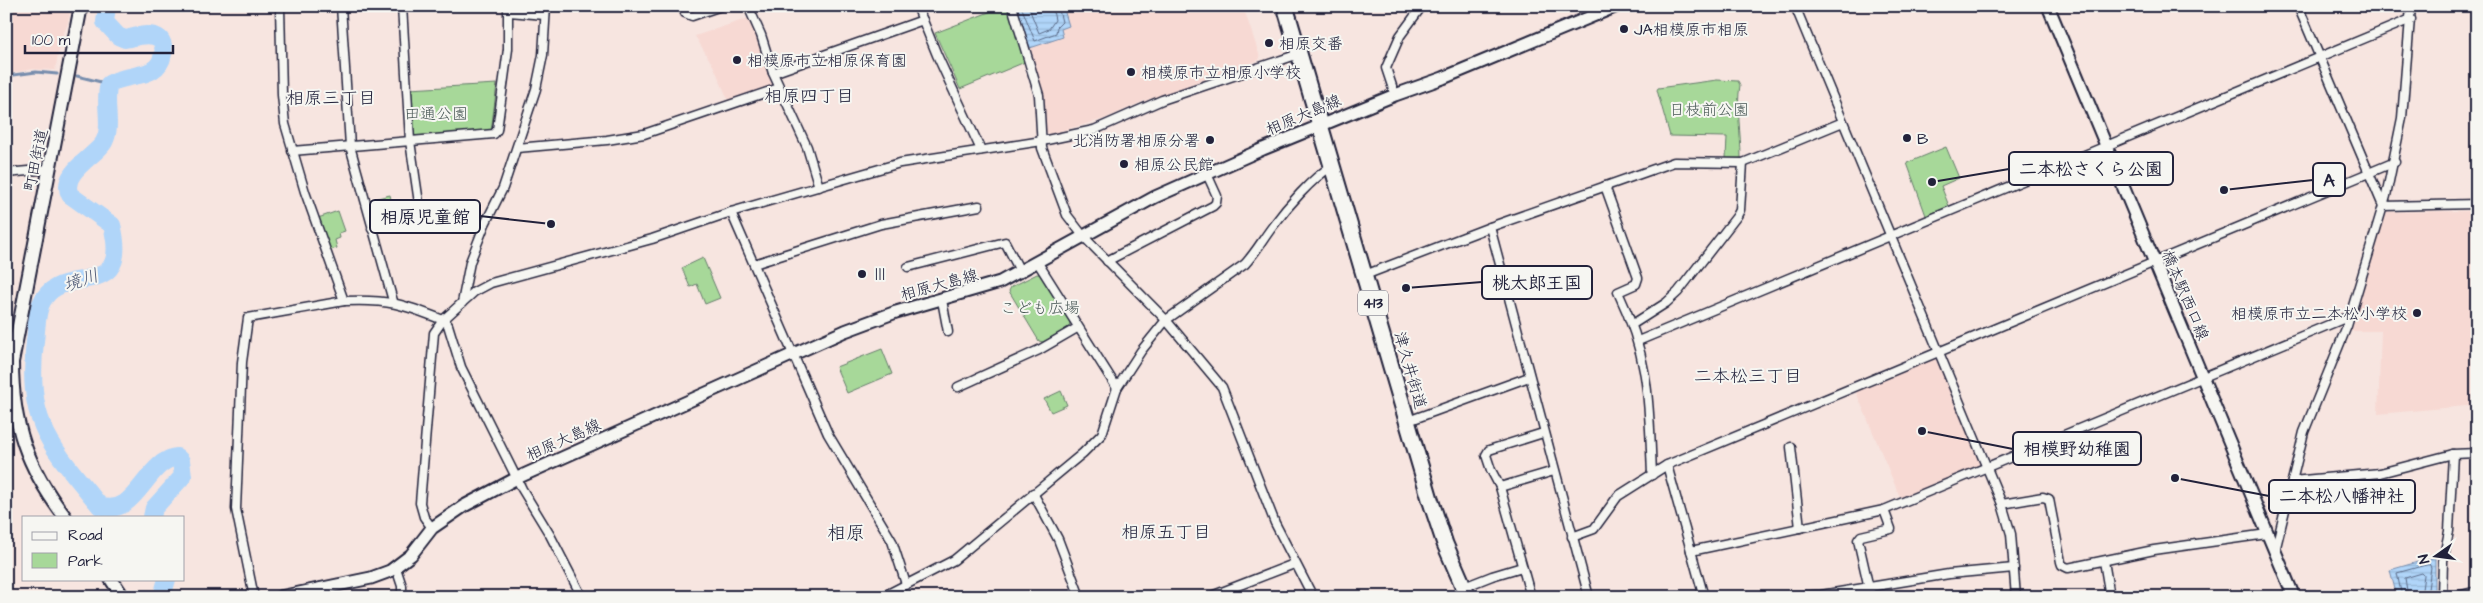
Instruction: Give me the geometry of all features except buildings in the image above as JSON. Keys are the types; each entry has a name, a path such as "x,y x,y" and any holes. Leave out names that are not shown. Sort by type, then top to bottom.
{"highway":[{"name":"津久井街道","path":"1286,6 1437,519 1466,592"}],"main road":[{"name":"町田街道","path":"63,516 45,489 26,454 15,414 12,391 14,340 50,169 81,6"},
{"path":"112,580 124,597"}],"street":[{"path":"280,6 282,106 292,151 344,300"},
{"path":"341,6 350,146 393,301"},
{"path":"372,228 420,210 410,142 402,6"},
{"path":"683,6 686,13 692,16 721,6"},
{"path":"748,6 761,35 779,88 807,147 819,187"},
{"path":"917,6 982,150"},
{"path":"1012,6 1039,95 1045,159 1067,215 1106,261 1166,320 1222,387 1257,480 1294,564 1313,597"},
{"path":"1395,95 1386,68 1403,31 1422,6"},
{"name":"相原大島線","path":"280,597 371,578 396,568 411,555 432,528 457,510 517,478 794,353 878,318 988,287 1021,273 1156,197 1207,174 1320,125 1443,78 1617,6"},
{"name":"橋本駅西口線","path":"2048,6 2274,549 2289,596"},
{"path":"2298,6 2383,206"},
{"path":"2274,549 2304,432 2326,382 2350,316 2395,162 2402,118 2411,6"},
{"path":"1797,7 2002,504 2011,534 2016,597"},
{"path":"292,151 491,135 496,133 508,49 508,9 545,10 540,70 503,188 477,241 470,262 462,303"},
{"path":"1638,341 2411,19"},
{"path":"773,73 922,20"},
{"path":"432,528 424,517 420,503 433,339 436,328 474,292 491,283 652,239 731,212 900,163 1042,141 1094,130 1162,100 1299,54"},
{"path":"517,148 608,140 644,134 779,88"},
{"path":"1364,275 1490,227 1674,162 1743,163 1843,122"},
{"path":"1572,537 1594,529 1618,496 1667,465 2395,162"},
{"path":"1634,324 1666,303 1678,292 1737,216 1740,210 1743,163"},
{"path":"887,596 906,584 954,560 1102,434 1118,388 1141,351 1166,320 1245,264 1255,254 1275,224 1322,172 1332,166"},
{"path":"6,173 50,169"},
{"path":"1106,261 1213,206 1216,203 1217,196 1207,174"},
{"path":"1605,186 1638,278 1636,284 1618,292 1634,324 1648,389 1652,475"},
{"path":"2383,206 2477,204"},
{"path":"754,264 881,224 978,206"},
{"path":"731,212 828,434 892,541 906,584"},
{"path":"1490,227 1588,597"},
{"path":"908,267 1005,242 1021,273"},
{"path":"1038,263 1077,328 1118,388"},
{"path":"254,597 236,509 242,362 248,318 344,300 393,301 444,320 448,325 461,367 517,478 582,597"},
{"path":"942,300 948,332"},
{"path":"1691,551 1884,510 2350,316"},
{"path":"958,387 1039,350 1077,328"},
{"path":"1408,421 1529,377"},
{"path":"1530,597 1500,487 1486,455 1489,450 1544,433"},
{"path":"1791,447 1800,528"},
{"path":"2292,481 2395,471 2453,454 2477,453"},
{"path":"2442,597 2443,561 2449,531 2453,454"},
{"path":"1667,465 1704,597"},
{"path":"1500,487 1554,471"},
{"path":"1034,493 1058,539 1080,597"},
{"path":"2002,504 2046,497 2050,502 2062,566 2068,568 2154,550 2267,534"},
{"path":"1871,597 1858,540 1861,536 1891,528 1884,510"},
{"path":"2104,561 2110,597"},
{"path":"1209,597 1294,564"},
{"path":"1466,592 1492,576 1522,567"},
{"path":"396,568 402,586 402,597"},
{"path":"1778,597 1821,595 1950,574 2014,568"},
{"path":"2454,597 2477,591"}],"shaded area":[{"path":"6,6 72,6 67,26 62,36 55,70 33,69 6,74"},
{"name":"相模原市立相原小学校","path":"1016,6 1243,6 1260,57 1259,60 1144,101 1104,119 1049,134 1046,132 1042,90"},
{"name":"相模原市立相原保育園","path":"749,18 762,45 775,85 729,102 714,67 695,36"},
{"name":"相模原市立二本松小学校","path":"2477,211 2477,405 2378,414 2381,331 2348,331 2356,320 2357,314 2354,311 2385,212"},
{"path":"1939,352 1987,468 1902,502 1854,387"}],"green space":[{"path":"1007,6 1025,62 960,89 935,33"},
{"name":"日枝前公園","path":"1717,80 1738,81 1740,85 1741,158 1726,158 1727,137 1670,136 1658,88"},
{"name":"田通公園","path":"497,84 491,132 413,139 409,89"},
{"path":"1946,147 1959,178 1941,186 1951,211 1928,221 1907,163"},
{"path":"390,195 395,216 378,222 374,220 369,200"},
{"path":"338,211 345,231 339,233 340,238 335,240 337,248 330,250 318,218"},
{"path":"703,258 720,298 705,304 697,284 690,287 682,268"},
{"name":"こども広場","path":"1037,274 1042,275 1070,322 1069,328 1043,342 1039,341 1009,291 1011,287"},
{"path":"882,349 892,374 847,393 836,367"},
{"path":"1061,391 1067,405 1051,412 1044,399"}],"water":[{"path":"1016,6 1063,6 1069,26 1061,29 1063,37 1030,48"},
{"path":"2435,557 2435,594 2426,597 2397,597 2390,570"}],"waterway":[{"name":"境川","path":"107,6 105,22 118,36 125,39 152,35 162,42 163,54 160,63 148,72 116,80 109,84 107,91 107,136 100,147 74,172 70,179 68,187 70,195 112,225 116,248 113,263 105,272 55,288 42,301 38,312 35,341 34,393 38,414 45,432 67,466 100,506 112,508 123,504 132,497 166,460 177,457 181,461 183,476 154,508 152,516"},
{"path":"6,76 36,72 57,74"},
{"path":"77,76 109,84"},
{"name":"境川","path":"162,597 167,580"}],"place":[{"name":"JA相模原市相原","path":"1624,29"},
{"name":"相原交番","path":"1269,43"},
{"name":"相模原市立相原保育園","path":"737,60"},
{"name":"相模原市立相原小学校","path":"1131,72"},
{"name":"B","path":"1907,138"},
{"name":"北消防署相原分署","path":"1210,140"},
{"name":"相原公民館","path":"1124,164"},
{"name":"二本松さくら公園","path":"1932,182"},
{"name":"A","path":"2224,190"},
{"name":"相原児童館","path":"551,224"},
{"name":"Ⅲ","path":"862,274"},
{"name":"桃太郎王国","path":"1406,288"},
{"name":"相模原市立二本松小学校","path":"2417,313"},
{"name":"相模野幼稚園","path":"1922,431"},
{"name":"二本松八幡神社","path":"2175,478"}],"district":[{"name":"相原四丁目","path":"809,96"},
{"name":"相原三丁目","path":"331,98"},
{"name":"二本松三丁目","path":"1748,376"},
{"name":"相原","path":"846,532"},
{"name":"相原五丁目","path":"1166,532"}]}
